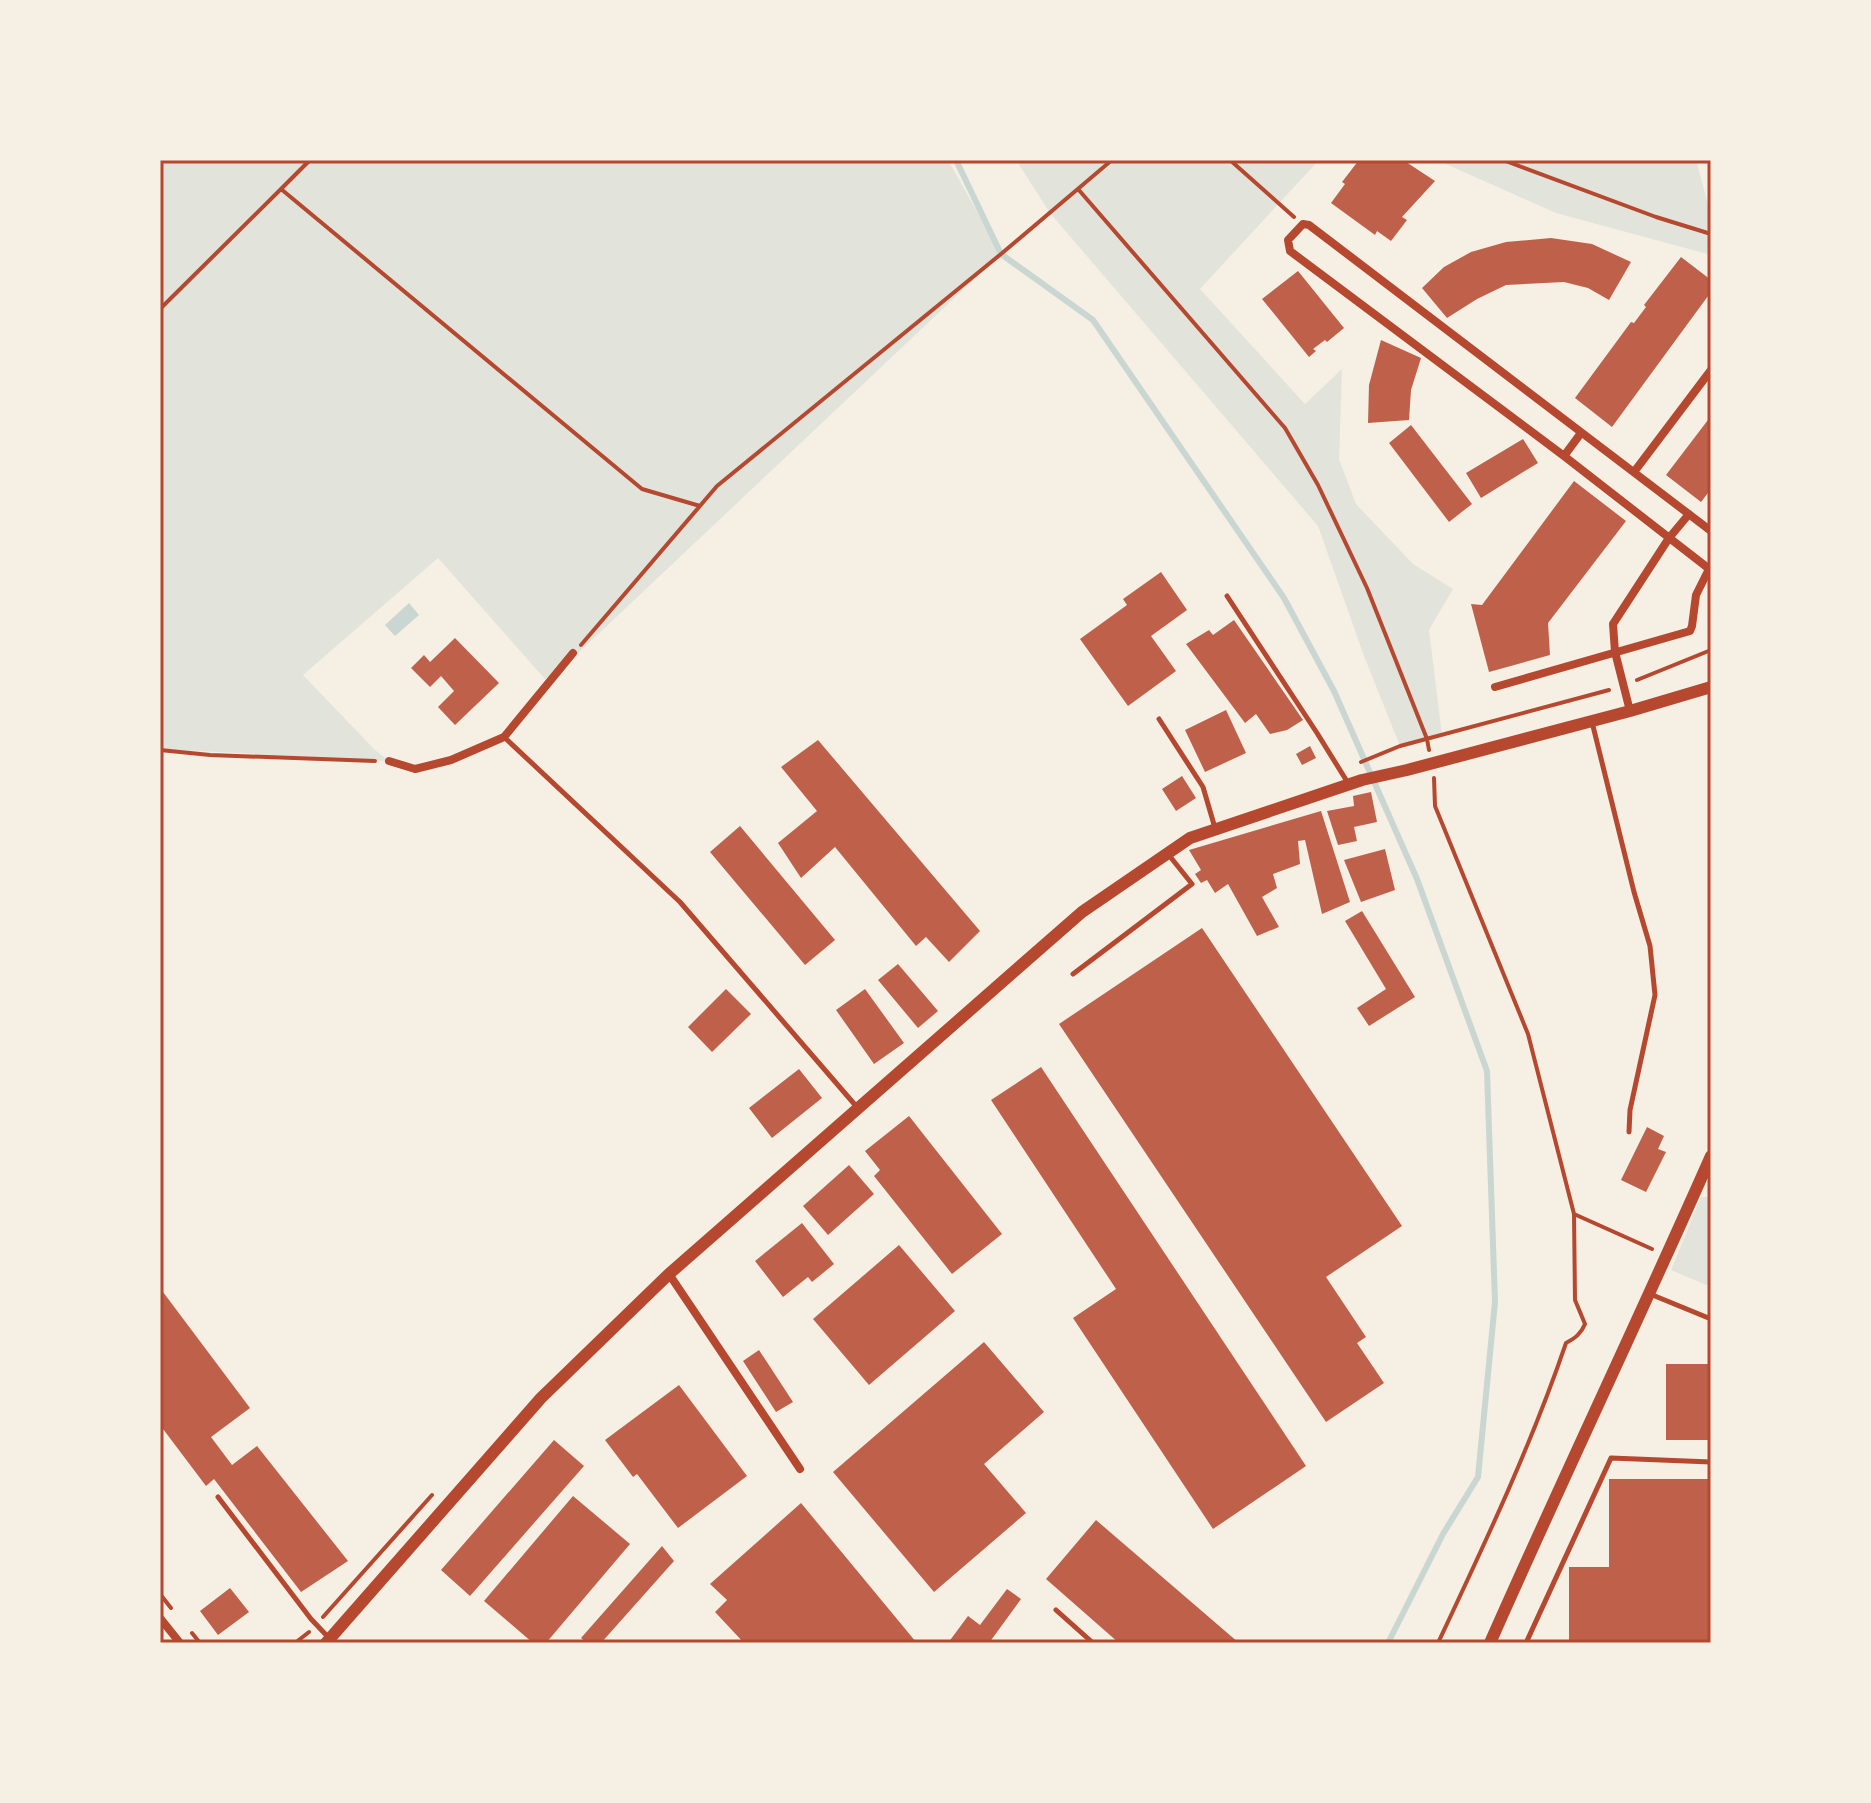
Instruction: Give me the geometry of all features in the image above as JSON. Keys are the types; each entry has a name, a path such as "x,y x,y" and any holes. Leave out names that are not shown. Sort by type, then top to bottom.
{"street":[{"path":"1495,687 1690,631 1696,595 1710,566 1290,251 1288,240 1303,224 1309,225 1711,531"},
{"path":"1634,472 1711,370"},
{"path":"1564,456 1581,433"},
{"path":"1630,711 1615,652 1613,624 1669,538 1689,514"},
{"path":"389,761 415,769 451,760 504,737 573,653"},
{"path":"328,1641 541,1398 669,1274 1082,912 1190,838 1348,784 1630,711 1705,688 1711,680"},
{"path":"1490,1643 1711,1156"},
{"path":"669,1274 800,1469"},
{"path":"160,1618 180,1643"}],"lane":[{"path":"1227,596 1348,784"},
{"path":"1159,719 1203,787 1215,829"},
{"path":"1591,721 1650,946 1655,995 1630,1110 1629,1132"},
{"path":"504,737 680,902 857,1107"},
{"path":"1073,974 1192,884 1167,853"},
{"path":"1650,1294 1711,1319"},
{"path":"1526,1643 1611,1458 1711,1462"},
{"path":"218,1497 328,1641"},
{"path":"1056,1610 1093,1643"}],"path":[{"path":"160,309 310,160"},
{"path":"573,653 717,486 1112,160"},
{"path":"1230,160 1303,224"},
{"path":"1503,160 1656,217 1711,234"},
{"path":"281,189 642,489 700,506"},
{"path":"1078,189 1285,428 1318,485 1367,588 1427,739 1435,806 1528,1034 1574,1214 1575,1300 1585,1324 1576,1338 1566,1343 1498,1514 1438,1643"},
{"path":"1354,765 1400,746 1623,686 1711,650"},
{"path":"160,750 210,755 389,761"},
{"path":"1574,1214 1667,1256"}],"shaded area":[{"path":"160,160 948,160 1001,254 558,672 545,679 438,558 303,675 389,761 160,749"},
{"path":"1016,160 1112,160 1076,193 1117,160 1319,160 1200,289 1305,404 1342,369 1339,459 1356,504 1413,564 1453,589 1429,630 1442,735 1400,746 1318,526 1050,213"},
{"path":"1437,160 1696,160 1711,215 1711,255 1556,213"},
{"path":"409,603 419,615 395,636 385,625"},
{"path":"1701,1197 1711,1197 1711,1287 1671,1270"}],"building":[{"path":"1359,160 1403,160 1435,181 1402,217 1407,220 1391,241 1377,231 1375,235 1331,203"},
{"path":"1551,238 1592,244 1631,262 1609,300 1588,288 1564,282 1506,285 1447,318 1422,288 1444,267 1471,252 1506,242"},
{"path":"1681,257 1711,280 1711,299 1708,296 1612,427 1575,398"},
{"path":"1298,271 1344,328 1313,349 1316,351 1309,357 1262,299"},
{"path":"1381,340 1421,358 1411,390 1409,420 1368,423 1369,385"},
{"path":"1711,416 1711,489 1701,502 1666,475"},
{"path":"1411,425 1472,504 1449,522 1389,443"},
{"path":"1523,439 1538,463 1481,498 1466,473"},
{"path":"1574,481 1626,521 1548,623 1550,655 1489,672 1471,604 1482,605"},
{"path":"1161,572 1187,610 1151,636 1176,671 1128,706 1080,639 1127,605 1123,599"},
{"path":"1234,620 1303,720 1287,730 1270,734 1256,714 1245,723 1186,644 1209,630 1213,635"},
{"path":"455,638 499,683 455,725 438,707 454,691 441,676 430,687 411,668 424,655 430,662"},
{"path":"1226,710 1246,753 1205,772 1185,730"},
{"path":"818,740 980,931 949,962 926,937 916,946 835,847 801,878 778,843 817,811 781,767"},
{"path":"1310,746 1316,758 1302,765 1296,754"},
{"path":"1182,776 1196,798 1176,811 1162,789"},
{"path":"1371,792 1377,822 1354,827 1357,841 1338,845 1327,811 1354,806 1353,796"},
{"path":"1321,811 1350,902 1322,914 1305,840 1298,841 1300,864 1273,874 1277,888 1262,897 1279,927 1257,936 1228,884 1215,893 1207,880 1201,883 1195,874 1201,870 1189,850"},
{"path":"740,826 835,940 805,965 710,852"},
{"path":"1385,849 1395,890 1361,902 1344,860"},
{"path":"1362,911 1415,997 1369,1026 1357,1008 1386,989 1345,921"},
{"path":"1202,928 1402,1226 1326,1277 1366,1337 1357,1343 1384,1383 1326,1422 1059,1024"},
{"path":"898,964 938,1011 918,1028 878,980"},
{"path":"726,989 751,1014 712,1052 688,1027"},
{"path":"865,989 904,1043 874,1064 836,1010"},
{"path":"1041,1067 1306,1466 1213,1529 1073,1318 1116,1289 991,1100"},
{"path":"799,1069 822,1098 772,1138 749,1108"},
{"path":"909,1116 1002,1234 952,1274 874,1176 880,1170 865,1151"},
{"path":"1647,1127 1664,1136 1658,1149 1666,1152 1646,1192 1621,1180"},
{"path":"849,1165 874,1194 828,1235 803,1206"},
{"path":"802,1223 834,1264 812,1282 808,1277 783,1297 755,1261"},
{"path":"899,1245 955,1311 869,1385 813,1319"},
{"path":"160,1288 250,1408 211,1437 232,1465 257,1446 348,1561 301,1592 214,1479 206,1486 160,1425"},
{"path":"984,1342 1044,1412 984,1464 1026,1513 934,1592 833,1472"},
{"path":"759,1350 793,1402 776,1412 743,1361"},
{"path":"1666,1364 1711,1364 1711,1440 1666,1440"},
{"path":"679,1385 747,1476 678,1528 637,1474 633,1477 605,1440"},
{"path":"554,1440 584,1466 470,1596 441,1570"},
{"path":"1609,1479 1711,1479 1711,1643 1569,1643 1569,1567 1609,1567"},
{"path":"573,1496 630,1544 546,1643 533,1643 484,1601"},
{"path":"801,1503 915,1643 744,1643 715,1612 727,1600 710,1584"},
{"path":"1096,1520 1239,1643 1119,1643 1046,1579"},
{"path":"662,1546 674,1561 601,1643 587,1643 581,1638"},
{"path":"230,1588 249,1612 218,1635 200,1611"},
{"path":"1007,1589 1021,1599 989,1643 948,1643 968,1616 980,1625"}],"waterway":[{"path":"956,160 1001,254 1093,320 1284,598 1334,691 1417,879 1487,1071 1495,1302 1478,1477 1443,1534 1388,1643"}]}
